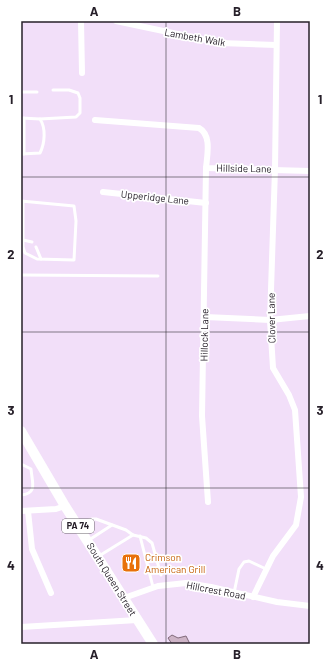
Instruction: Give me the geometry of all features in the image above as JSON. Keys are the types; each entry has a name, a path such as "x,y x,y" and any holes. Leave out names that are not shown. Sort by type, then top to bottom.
{"main road":[{"name":"South Queen Street","path":"21,431 65,506 152,644"}],"street":[{"path":"81,21 82,73"},
{"name":"Lambeth Walk","path":"116,21 220,43 276,46"},
{"name":"Clover Lane","path":"253,597 273,556 296,525 301,497 295,410 289,395 273,368 270,320 275,169 277,21"},
{"name":"Hillside Lane","path":"95,120 200,128 204,130 207,137 206,168 310,170"},
{"name":"Hillock Lane","path":"206,168 205,317 202,416 208,502"},
{"name":"Upperidge Lane","path":"104,192 206,203"},
{"path":"205,317 270,320 310,316"},
{"path":"21,511 65,506"},
{"path":"28,511 32,549 51,593"},
{"name":"Hillcrest Road","path":"124,598 153,587 186,583 253,597 310,606"},
{"path":"21,627 137,620"}],"lane":[{"path":"40,118 43,123 44,145 40,153 22,154 22,118 76,117 80,113 80,98 78,93 69,90 53,90"},
{"path":"21,92 37,92"},
{"path":"22,201 74,206 76,235 74,260 41,259 25,253 23,240 22,201"},
{"path":"23,240 32,242"},
{"path":"36,247 41,259"},
{"path":"21,275 158,276"},
{"path":"21,464 31,469 32,487 32,492 29,495 21,495"},
{"path":"77,525 92,519 126,530 133,535 146,538 152,543 161,575"},
{"path":"88,541 112,525"},
{"path":"98,557 133,535"},
{"path":"140,536 153,587"},
{"path":"146,562 157,560"},
{"path":"234,593 239,569 244,562 249,561 266,569"}],"building":[{"path":"172,635 178,638 186,636 190,644 172,644 168,638"}],"place":[{"name":"Crimson American Grill","path":"131,563"}]}
